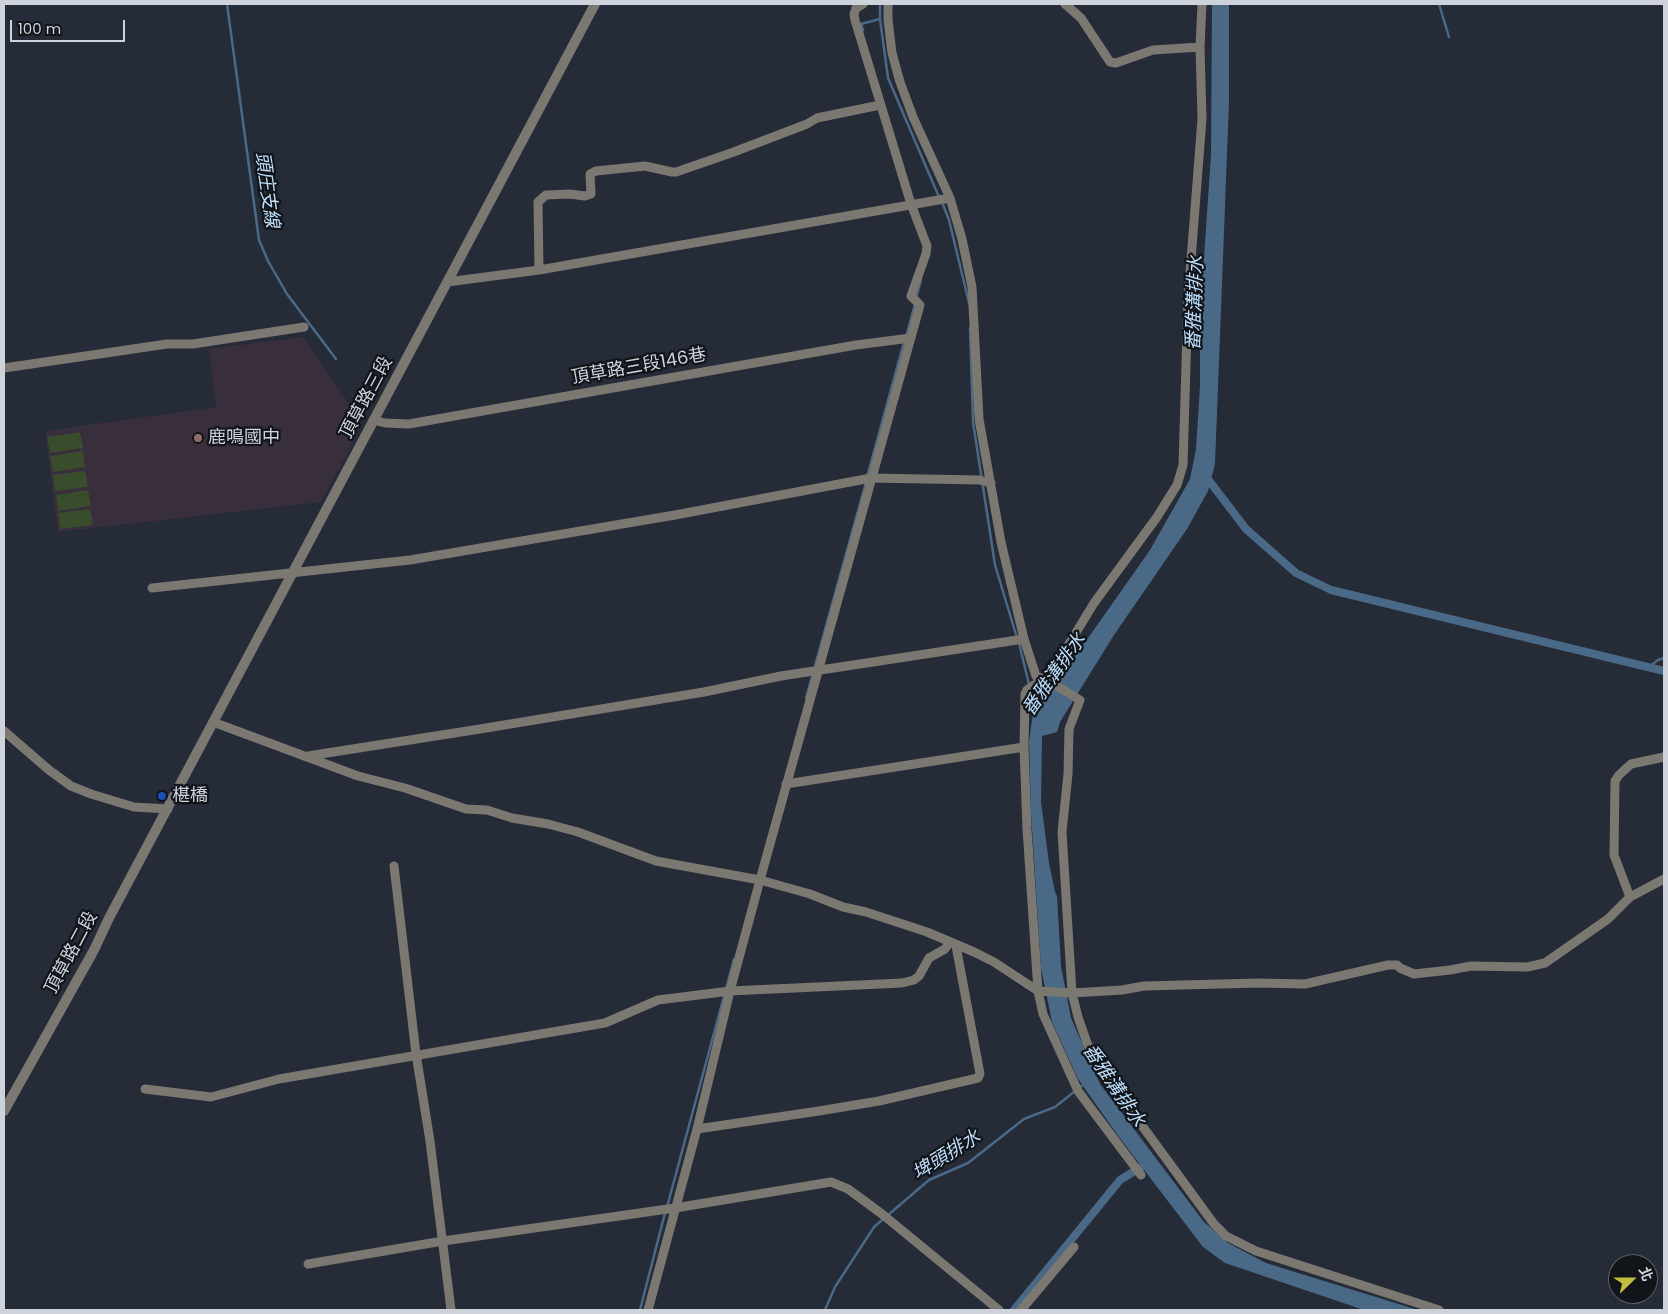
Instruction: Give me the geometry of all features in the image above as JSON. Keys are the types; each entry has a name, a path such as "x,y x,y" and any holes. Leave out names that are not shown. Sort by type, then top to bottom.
{"street":[{"name":"頂草路三段","path":"168,809 595,4"},
{"path":"648,1310 697,1128 730,992 760,880 920,305 912,296 927,246 911,204 855,20 856,8 863,4"},
{"path":"888,4 892,53 900,82 913,117 950,198 962,239 972,287 985,482 1001,542 1019,639 1036,676 1047,680 1080,700 1069,728 1068,774 1062,832 1072,993 1087,1043 1109,1084 1144,1127 1214,1224 1226,1236 1256,1251 1439,1310"},
{"path":"1065,4 1082,18 1110,62 1116,63 1153,50 1200,47"},
{"path":"1140,1175 1078,1091 1044,1014 1038,991 1027,829 1024,747 1025,694 1031,687 1047,680 1094,603 1157,517 1177,485 1183,465 1188,298 1202,119 1200,47 1202,4"},
{"path":"539,270 538,202 546,195 570,194 585,196 591,194 590,174 596,171 645,166 676,172 731,153 817,118 880,105"},
{"path":"447,282 539,270 950,198"},
{"path":"4,368 167,344 193,344 304,327"},
{"name":"頂草路三段146巷","path":"374,420 385,423 409,424 856,345 911,338"},
{"path":"152,588 410,560 675,515 871,478 985,482"},
{"path":"305,757 490,728 819,670 1019,639"},
{"path":"213,722 358,776 405,788 466,809 487,810 512,818 548,824 578,832 656,861 760,880 810,894 843,907 866,912 927,932 994,962 1038,991 1072,993 1122,990 1144,986 1258,983 1306,984 1388,965 1397,965 1414,974 1471,966 1527,967 1545,963 1608,919 1630,897 1664,879"},
{"path":"4,731 18,741 49,770 71,786 134,807 168,809"},
{"path":"786,784 1024,747"},
{"path":"1630,897 1614,855 1615,781 1631,764 1664,757"},
{"name":"頂草路二段","path":"4,1111 94,950 109,918 168,809"},
{"path":"394,866 416,1054 451,1310"},
{"path":"145,1089 211,1096 279,1079 605,1023 658,1000 730,992 902,983 914,980 919,976 928,958 953,944"},
{"path":"697,1128 870,1103 978,1078 980,1074 953,944"},
{"path":"308,1264 443,1241 675,1208 831,1182 848,1189 884,1216 999,1310"},
{"path":"1021,1310 1074,1247"}],"shaded area":[{"name":"鹿鳴國中","path":"303,337 350,405 352,445 321,502 58,532 45,431 216,407 209,349"}],"green space":[{"path":"80,432 83,448 50,453 47,437"},
{"path":"83,451 85,467 53,472 50,456"},
{"path":"85,471 88,487 55,491 53,475"},
{"path":"88,490 91,506 58,511 56,495"},
{"path":"90,509 93,525 60,529 58,513"}],"water":[{"path":"1212,4 1229,4 1229,102 1215,464 1208,491 1187,529 1114,635 1060,722 1057,732 1042,736 1041,802 1049,863 1057,896 1061,966 1071,1018 1100,1084 1204,1222 1228,1243 1266,1263 1418,1310 1364,1310 1225,1263 1203,1247 1119,1137 1078,1079 1052,1022 1041,968 1031,813 1029,741 1033,713 1150,550 1190,479 1196,449 1200,385 1200,318 1211,154"}],"waterway":[{"name":"頭庄支線","path":"227,4 259,240 268,261 287,294 336,359"},
{"path":"880,4 880,19 888,78 939,197"},
{"path":"1439,4 1449,37"},
{"path":"863,30 861,24 880,19"},
{"path":"942,202 949,220 969,303"},
{"path":"916,298 921,280"},
{"path":"906,337 915,304"},
{"path":"970,328 973,422 995,565 1017,638"},
{"path":"867,477 904,342"},
{"path":"1204,474 1246,529 1296,573 1331,590 1664,671"},
{"path":"806,698 866,482"},
{"name":"番雅溝排水","path":"1019,643 1035,713"},
{"path":"1649,667 1664,658"},
{"path":"667,1207 734,959"},
{"name":"埤頭排水","path":"825,1310 835,1287 874,1227 929,1180 968,1163 1024,1119 1055,1107 1084,1084"},
{"path":"1014,1310 1120,1180 1146,1164"},
{"path":"640,1310 665,1213"}],"place":[{"name":"鹿鳴國中","path":"198,438"},
{"name":"椹橋","path":"162,796"}]}
